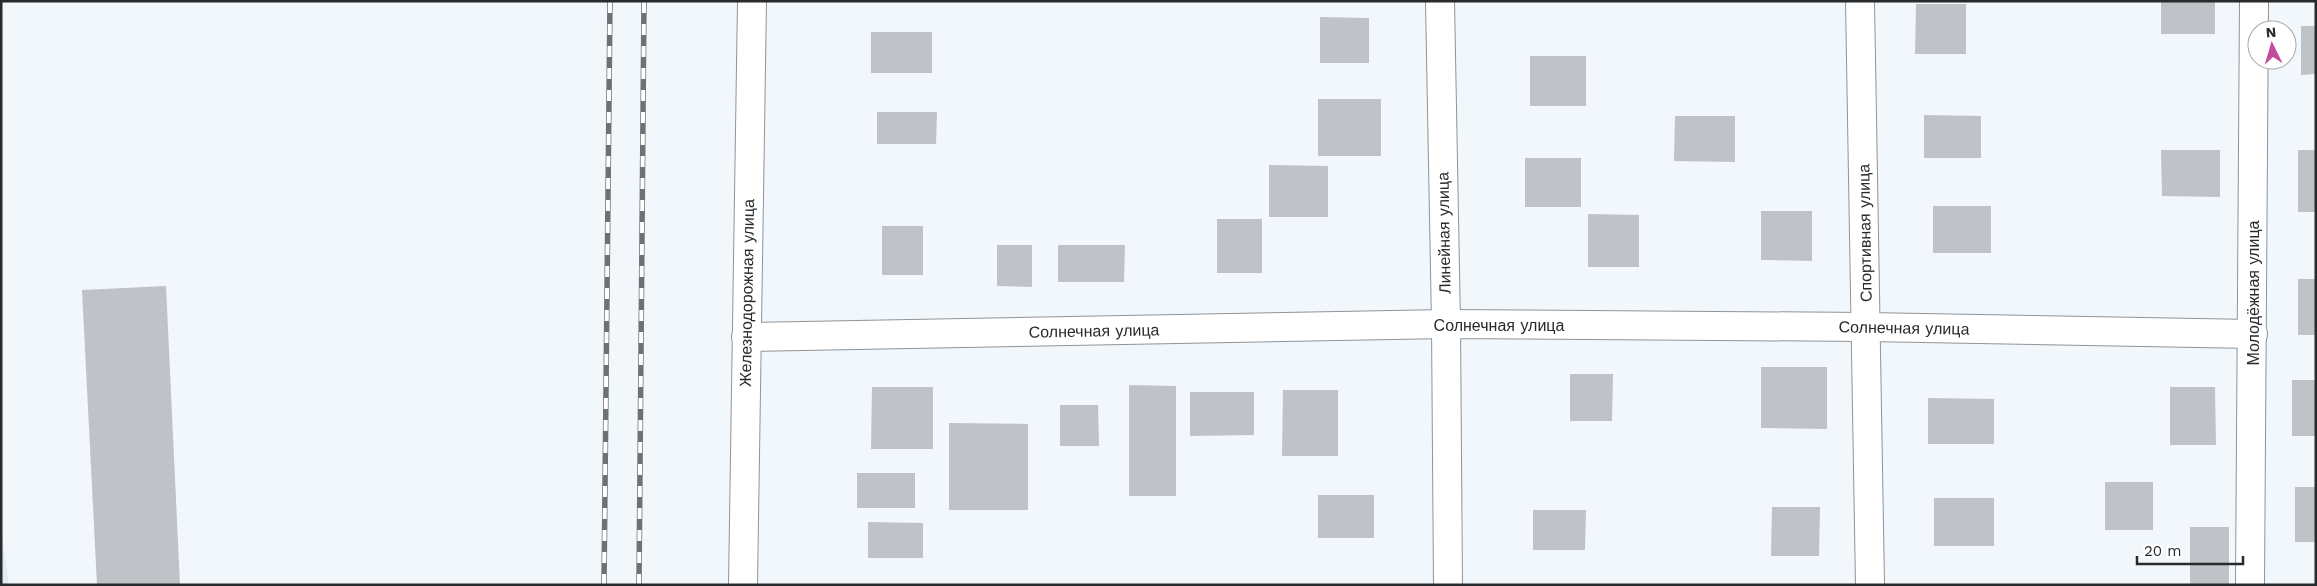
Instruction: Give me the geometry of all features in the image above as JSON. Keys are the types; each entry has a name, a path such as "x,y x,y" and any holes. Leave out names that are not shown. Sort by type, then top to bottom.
{"street":[{"name":"Железнодорожная улица","path":"743,585 752,1"},
{"name":"Линейная улица","path":"1440,1 1446,324 1448,585"},
{"name":"Спортивная улица","path":"1860,1 1870,585"},
{"name":"Молодёжная улица","path":"2250,585 2254,1"},
{"name":"Солнечная улица","path":"746,337 1446,324 1867,327 2252,334"}],"shaded area":[{"path":"1,530 9,585 1,585"}],"building":[{"path":"2161,1 2215,1 2215,34 2161,34"},
{"path":"1916,4 1966,4 1966,54 1915,54"},
{"path":"1320,17 1369,18 1369,63 1320,63"},
{"path":"2301,26 2316,26 2316,74 2301,75"},
{"path":"871,32 932,32 932,73 871,73"},
{"path":"1530,56 1586,56 1586,106 1530,106"},
{"path":"1318,99 1381,99 1381,156 1318,156"},
{"path":"877,112 937,112 936,144 877,144"},
{"path":"1924,115 1981,116 1981,158 1924,158"},
{"path":"1675,116 1735,116 1735,162 1674,161"},
{"path":"2161,150 2220,150 2220,197 2162,196"},
{"path":"2298,150 2316,150 2316,212 2298,212"},
{"path":"1525,158 1581,158 1581,207 1525,207"},
{"path":"1269,165 1328,166 1328,217 1269,217"},
{"path":"1933,206 1991,206 1991,253 1933,253"},
{"path":"1761,211 1812,211 1812,261 1761,260"},
{"path":"1588,214 1639,215 1639,267 1588,267"},
{"path":"1217,219 1262,219 1262,273 1217,273"},
{"path":"882,226 923,226 923,275 882,275"},
{"path":"997,245 1032,245 1032,287 997,286"},
{"path":"1058,245 1125,245 1124,282 1058,282"},
{"path":"2298,279 2316,279 2316,335 2298,335"},
{"path":"166,286 180,585 97,585 82,290"},
{"path":"1761,367 1827,367 1827,429 1761,428"},
{"path":"1570,374 1613,374 1612,421 1570,421"},
{"path":"2292,380 2316,380 2316,436 2292,436"},
{"path":"1129,385 1176,386 1176,496 1129,496"},
{"path":"872,387 933,387 933,449 871,449"},
{"path":"2170,387 2215,387 2216,445 2170,445"},
{"path":"1283,390 1338,390 1338,456 1282,456"},
{"path":"1190,392 1254,392 1254,435 1190,436"},
{"path":"1928,398 1994,399 1994,444 1928,444"},
{"path":"1060,405 1098,405 1099,446 1060,446"},
{"path":"949,423 1028,424 1028,510 949,510"},
{"path":"857,473 915,473 915,508 857,508"},
{"path":"2105,482 2153,482 2153,530 2105,530"},
{"path":"2295,487 2316,487 2316,542 2295,542"},
{"path":"1318,495 1374,495 1374,538 1318,538"},
{"path":"1934,498 1994,498 1994,546 1934,546"},
{"path":"1772,507 1820,507 1819,556 1771,556"},
{"path":"1533,510 1586,510 1585,550 1533,550"},
{"path":"868,522 923,523 923,558 868,558"},
{"path":"2190,527 2229,527 2229,585 2190,585"}],"railway":[{"path":"604,585 610,1"},
{"path":"639,585 644,1"}]}
